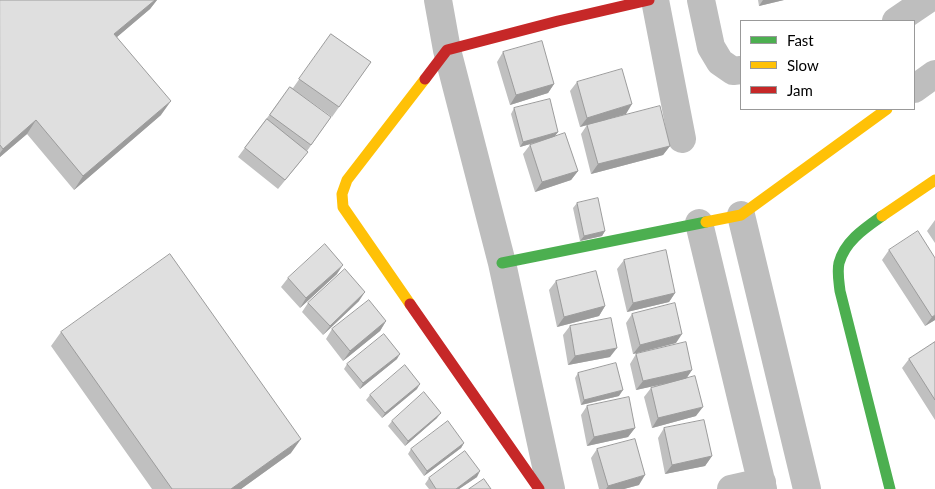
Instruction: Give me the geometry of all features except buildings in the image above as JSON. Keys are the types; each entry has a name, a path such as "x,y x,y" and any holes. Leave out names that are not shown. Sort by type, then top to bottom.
{"street":[{"path":"438,0 448,50 502,263 551,489"},
{"path":"539,489 343,208 341,200 342,190 347,180 448,50 558,21 649,0"},
{"path":"655,0 682,139"},
{"path":"702,0 712,48 720,62 733,71 740,70"},
{"path":"897,20 927,0"},
{"path":"915,89 935,74"},
{"path":"502,263 741,215 886,110"},
{"path":"890,489 840,291 838,272 842,255 858,234 935,180"},
{"path":"741,215 807,489"},
{"path":"699,223 763,486 731,489"}],"traffic: fast":[{"path":"882,216 863,230 846,248 839,263 838,273 840,291 890,489"},
{"path":"502,263 706,222"}],"traffic: slow":[{"path":"410,304 343,207 342,194 347,180 425,79"},
{"path":"706,222 741,215 886,110"},
{"path":"882,216 935,180"}],"traffic: jam":[{"path":"425,79 447,50 649,0"},
{"path":"410,304 539,489"}]}
